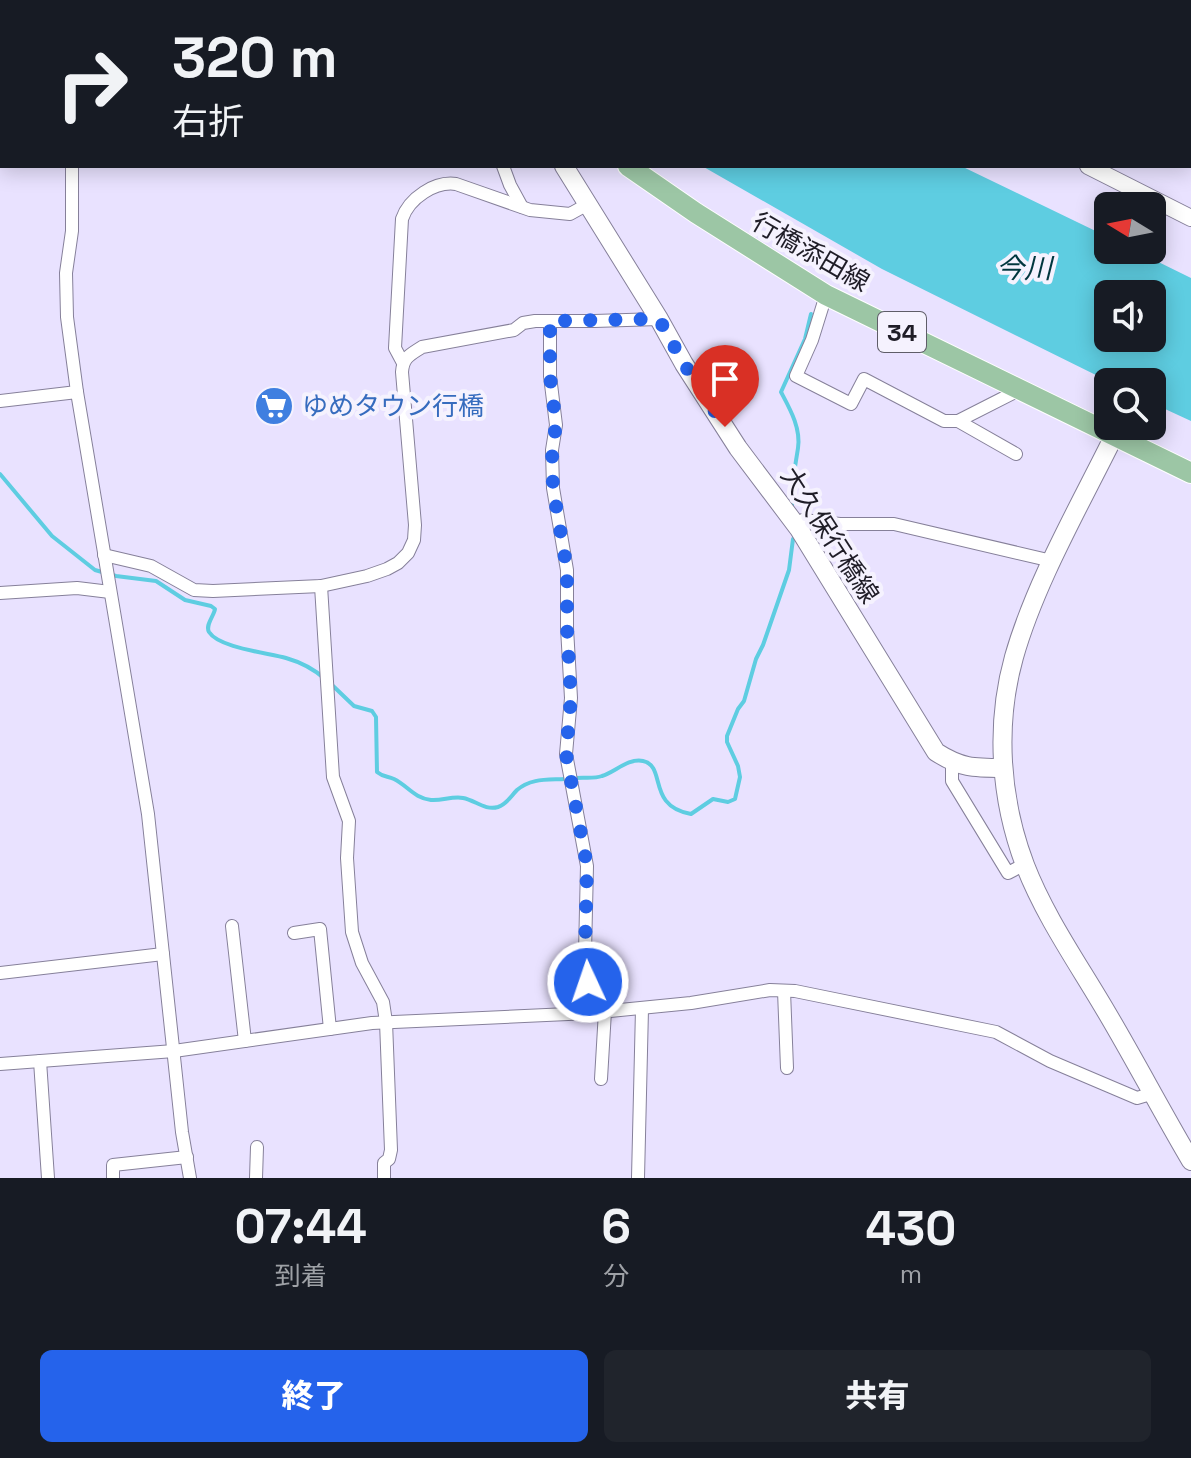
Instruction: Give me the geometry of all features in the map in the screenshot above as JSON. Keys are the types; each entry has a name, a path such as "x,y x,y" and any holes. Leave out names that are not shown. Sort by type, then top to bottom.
{"main road":[{"name":"大久保行橋線","path":"565,168 738,448 799,529 936,752 952,763"},
{"name":"行橋添田線","path":"631,168 826,295 1094,426"},
{"path":"1112,440 1024,625 1008,683 1002,727 1003,768 1010,813 1025,864 1045,908 1190,1157"},
{"name":"行橋添田線","path":"1122,440 1191,473"},
{"path":"952,763 975,768 1003,768"}],"street":[{"path":"72,168 72,231 66,273 67,317 148,814 182,1132 190,1178"},
{"path":"504,168 522,207"},
{"path":"1092,168 1191,218"},
{"path":"104,555 151,566 194,590 213,591 321,586 387,569 398,563 408,553 414,540 415,525 403,363 395,348 402,219 406,210 434,186 445,183 555,214 570,214 588,204"},
{"path":"826,295 812,340 796,376 851,404 864,379 944,421 958,421 1019,390"},
{"path":"403,363 422,347 514,330 523,323 659,319"},
{"path":"550,321 550,376 556,425 552,450 553,488 567,570 571,698 566,754 587,866 585,952 590,1013"},
{"path":"0,401 77,392"},
{"path":"958,421 1016,454"},
{"path":"799,529 803,520 894,524 1052,561"},
{"path":"321,586 333,777 349,821 347,858 352,932 362,963 383,1002 386,1022 391,1150 389,1159 384,1163 384,1178"},
{"path":"0,593 77,588 110,592"},
{"path":"952,763 952,781 1008,873 1025,864"},
{"path":"232,926 245,1041"},
{"path":"294,933 320,929 330,1029"},
{"path":"0,973 163,954"},
{"path":"0,1064 174,1051 386,1022 642,1009 770,990 795,991 996,1032 1050,1061 1137,1098 1154,1093"},
{"path":"784,991 787,1068"},
{"path":"638,1178 642,1009"},
{"path":"601,1079 605,1011"},
{"path":"40,1061 48,1178"},
{"path":"256,1178 257,1147"},
{"path":"113,1178 113,1165 187,1157"}],"water":[{"name":"今川","path":"705,168 965,168 1094,230 1094,264 1162,264 1191,278 1191,421 1166,409 1166,368 1094,368 1094,374 882,269"}],"waterway":[{"path":"792,506 798,433 781,392 805,339 811,314"},
{"path":"0,474 52,536 95,570 156,581 185,600 211,606 215,609 208,629 214,638 233,646 286,658 312,669 325,679"},
{"path":"576,778 599,777 627,763 643,761 650,764 662,795 677,810 691,814 713,799 728,802 735,799 740,777 727,736 744,701 789,570 793,539"},
{"path":"331,684 354,706 372,711 376,717 377,772 394,779 420,797 435,800 463,798 493,808 504,804 528,783 565,779"}],"place":[{"name":"ゆめタウン行橋","path":"274,406"}],"route":[{"path":"588,982 585,952 587,866 566,754 571,666 567,628 567,570 553,488 552,450 556,425 550,376 550,321 659,319 725,427"}]}
